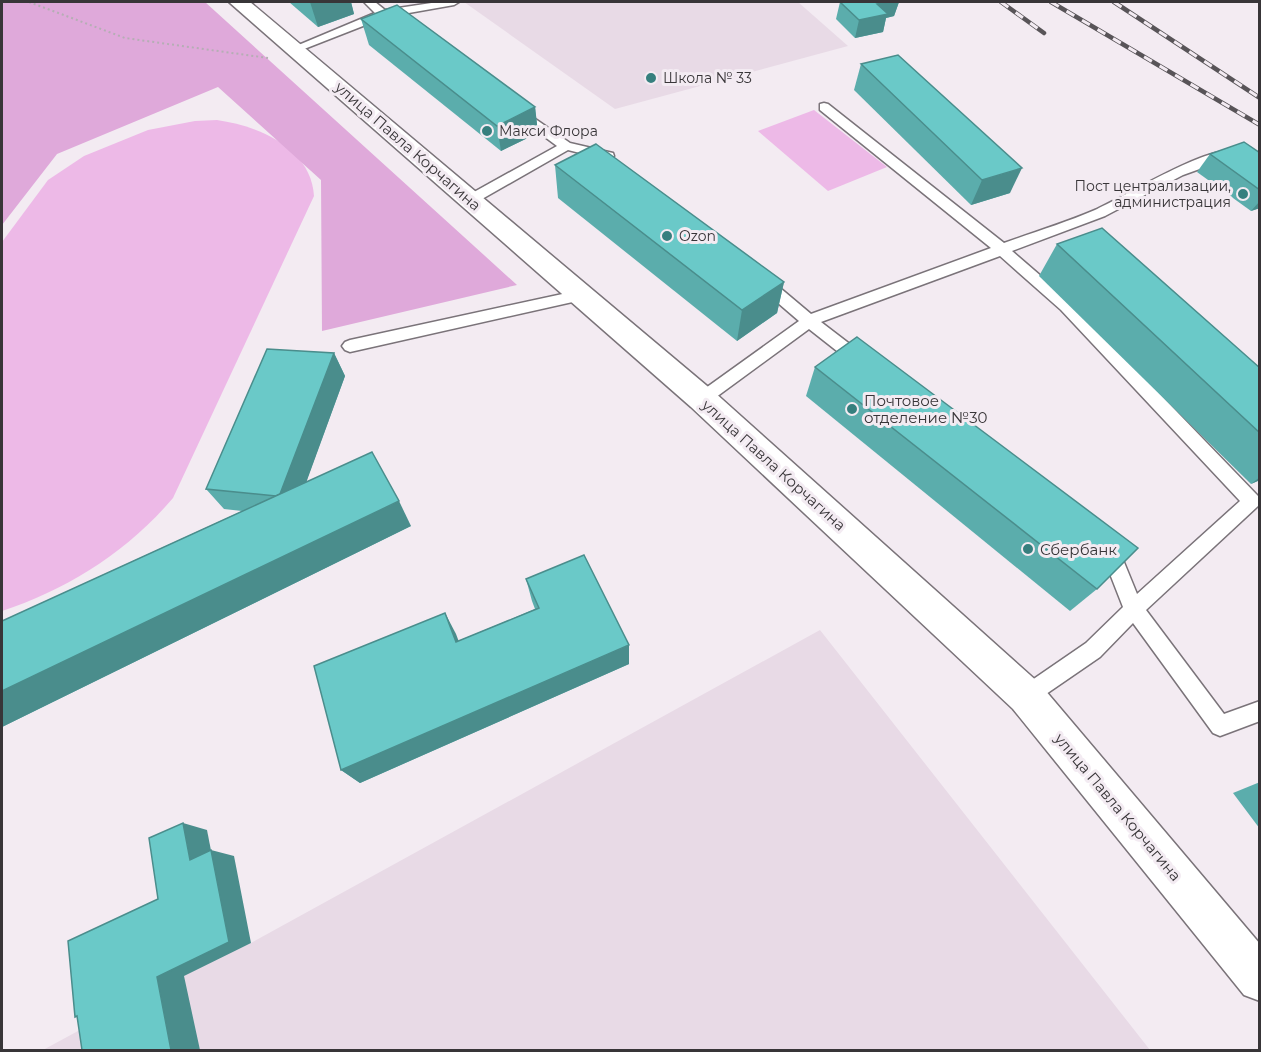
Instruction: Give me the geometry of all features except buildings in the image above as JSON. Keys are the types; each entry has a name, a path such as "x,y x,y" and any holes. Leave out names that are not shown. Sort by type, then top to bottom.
{"main road":[{"name":"улица Павла Корчагина","path":"238,2 303,55 702,399 1026,696 1260,979"}],"lane":[{"path":"369,2 402,27"},
{"path":"303,55 383,14 454,2"},
{"path":"508,104 566,146 612,158 621,165"},
{"path":"824,107 1003,250 1066,306 1256,501 1134,609 1093,650 1026,696"},
{"path":"470,200 566,146"},
{"path":"702,399 809,321 1100,213 1178,172 1237,150"},
{"path":"747,269 809,321 876,372"},
{"path":"350,345 581,295"},
{"path":"1093,541 1112,556 1134,609 1220,726 1260,711"}],"path":[{"path":"29,2 125,38 295,62 303,55"}],"shaded area":[{"path":"2,2 205,2 517,285 322,331 321,180 218,87 57,154 2,225"},
{"name":"Школа № 33","path":"464,2 798,2 848,46 615,109"},
{"path":"814,110 887,167 828,191 758,131"},
{"path":"217,120 265,134 293,152 311,179 314,196 173,498 136,535 95,566 50,592 2,611 2,242 48,180 84,156 148,130 195,121"},
{"path":"820,630 1150,1050 43,1050 183,974 251,943"}],"railway":[{"path":"1001,2 1044,33"},
{"path":"1051,2 1260,125"},
{"path":"1114,2 1260,98"}],"place":[{"name":"Школа № 33","path":"651,78"},
{"name":"Макси Флора","path":"487,131"},
{"name":"Пост централизации, администрация","path":"1243,194"},
{"name":"Ozon","path":"667,236"},
{"name":"Почтовое отделение №30","path":"852,409"},
{"name":"Сбербанк","path":"1028,549"}]}
